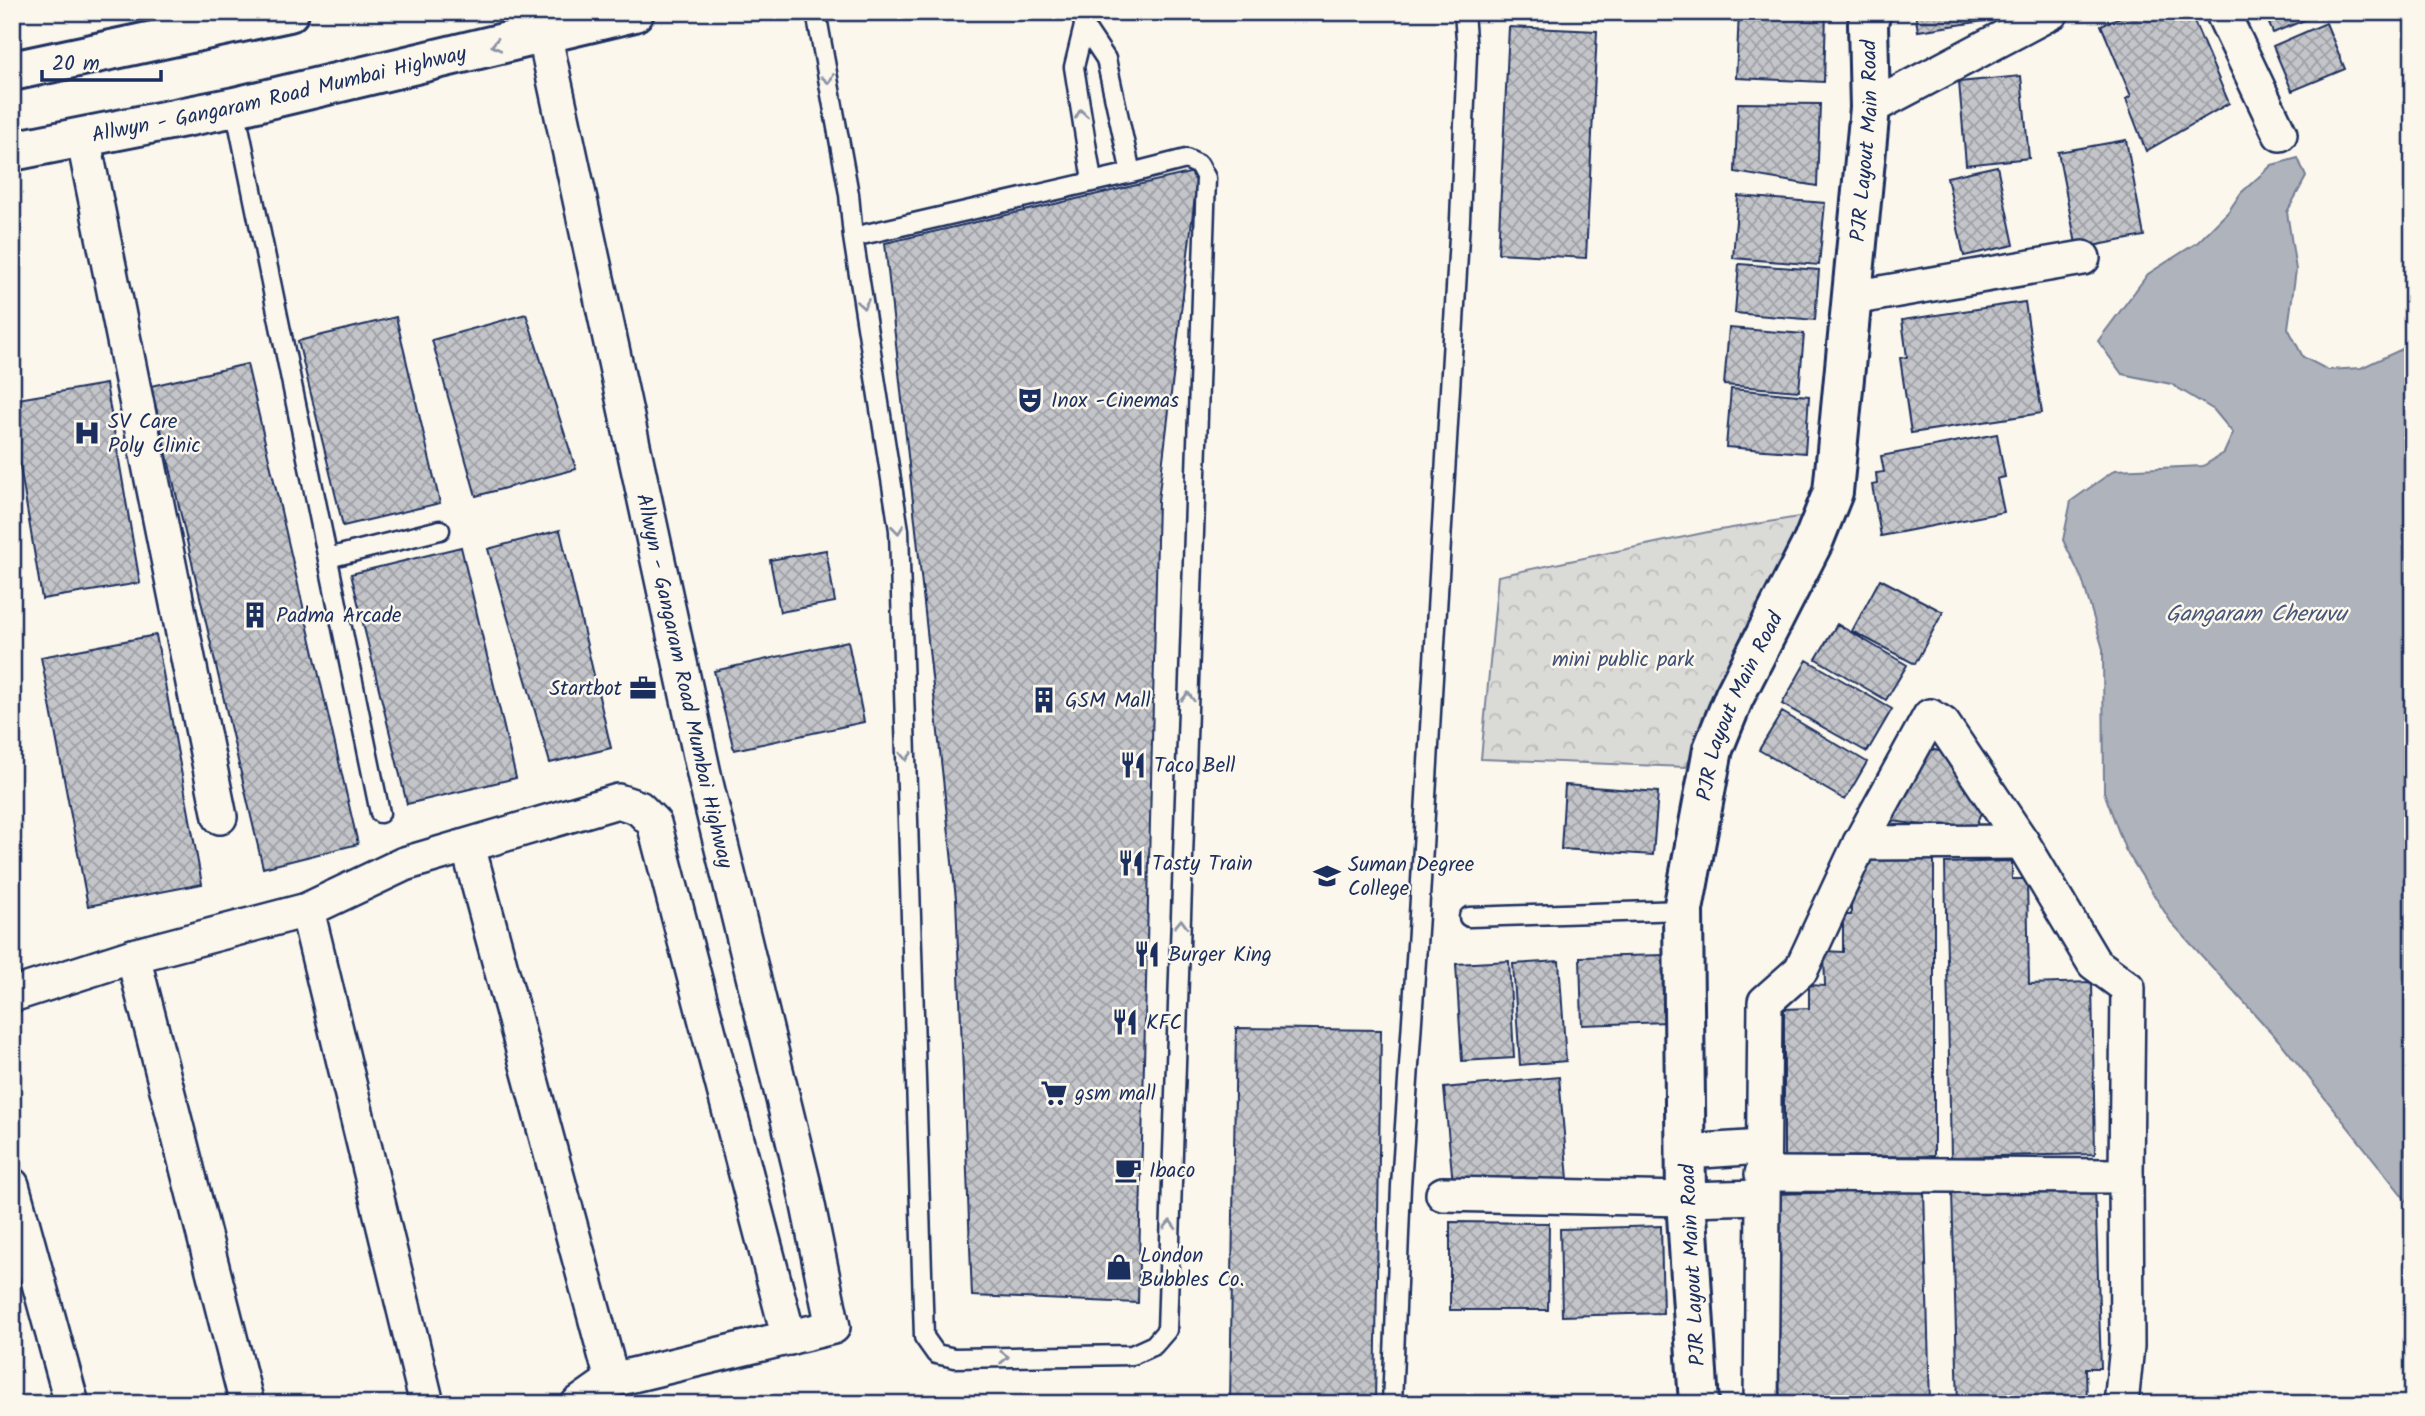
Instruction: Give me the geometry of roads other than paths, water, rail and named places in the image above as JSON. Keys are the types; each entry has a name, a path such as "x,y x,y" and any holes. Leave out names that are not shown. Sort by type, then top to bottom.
{"main road":[{"path":"12,71 173,24 289,12"},
{"name":"Allwyn - Gangaram Road Mumbai Highway","path":"12,151 235,107 634,12"},
{"name":"PJR Layout Main Road","path":"1699,1404 1686,1199 1683,910 1713,749 1734,697 1814,542 1833,492 1870,108 1866,16"}],"street":[{"path":"1870,108 2052,12"},
{"path":"2222,12 2280,134"},
{"name":"Allwyn - Gangaram Road Mumbai Highway","path":"544,33 700,756 803,1181 833,1327 789,1338"},
{"path":"83,137 220,817"},
{"path":"1852,298 2083,258"},
{"path":"1761,1404 1765,1002 1801,970 1860,843 1930,716 1943,724 2022,842 2094,963 2128,988 2127,1346 2121,1404"},
{"path":"12,995 133,956 307,910 404,864 618,801 639,808 654,823 789,1338 612,1380 578,1404"},
{"path":"1860,843 2022,842"},
{"path":"468,846 612,1380"},
{"path":"307,910 427,1404"},
{"path":"133,956 247,1404"},
{"path":"1686,1152 1762,1173 2126,1176"},
{"path":"1443,1194 1686,1199 1762,1173"},
{"path":"12,1185 72,1404"}],"lane":[{"path":"816,12 849,194 853,237 899,530 924,1337 936,1354 955,1358 1132,1355 1154,1345 1167,1330 1206,178 1199,165 1186,159 853,237"},
{"path":"1392,1404 1401,1186 1460,220 1467,53 1464,12"},
{"path":"1083,19 1106,59 1131,173"},
{"path":"1083,19 1074,67 1092,181"},
{"path":"235,107 380,813"},
{"path":"328,558 440,530"},
{"path":"1469,917 1683,910"}],"water":[{"name":"Gangaram Cheruvu","path":"2298,158 2306,177 2287,212 2296,270 2288,328 2303,357 2328,370 2361,368 2413,344 2413,1209 2282,1044 2171,922 2125,849 2104,792 2103,649 2082,579 2063,540 2071,501 2115,470 2203,466 2224,453 2233,433 2214,410 2171,384 2122,374 2098,341 2148,274 2198,242 2228,212 2241,193 2272,165"}],"place":[{"name":"Inox -Cinemas","path":"1030,400"},
{"name":"SV Care Poly Clinic","path":"87,433"},
{"name":"Padma Arcade","path":"255,615"},
{"name":"Startbot","path":"643,688"},
{"name":"GSM Mall","path":"1044,700"},
{"name":"Taco Bell","path":"1133,765"},
{"name":"Tasty Train","path":"1131,863"},
{"name":"Suman Degree College","path":"1327,876"},
{"name":"Burger King","path":"1147,954"},
{"name":"KFC","path":"1125,1022"},
{"name":"gsm mall","path":"1054,1093"},
{"name":"Ibaco","path":"1128,1170"},
{"name":"London Bubbles Co.","path":"1119,1267"}],"park label":[{"name":"mini public park","path":"1623,659"}]}
